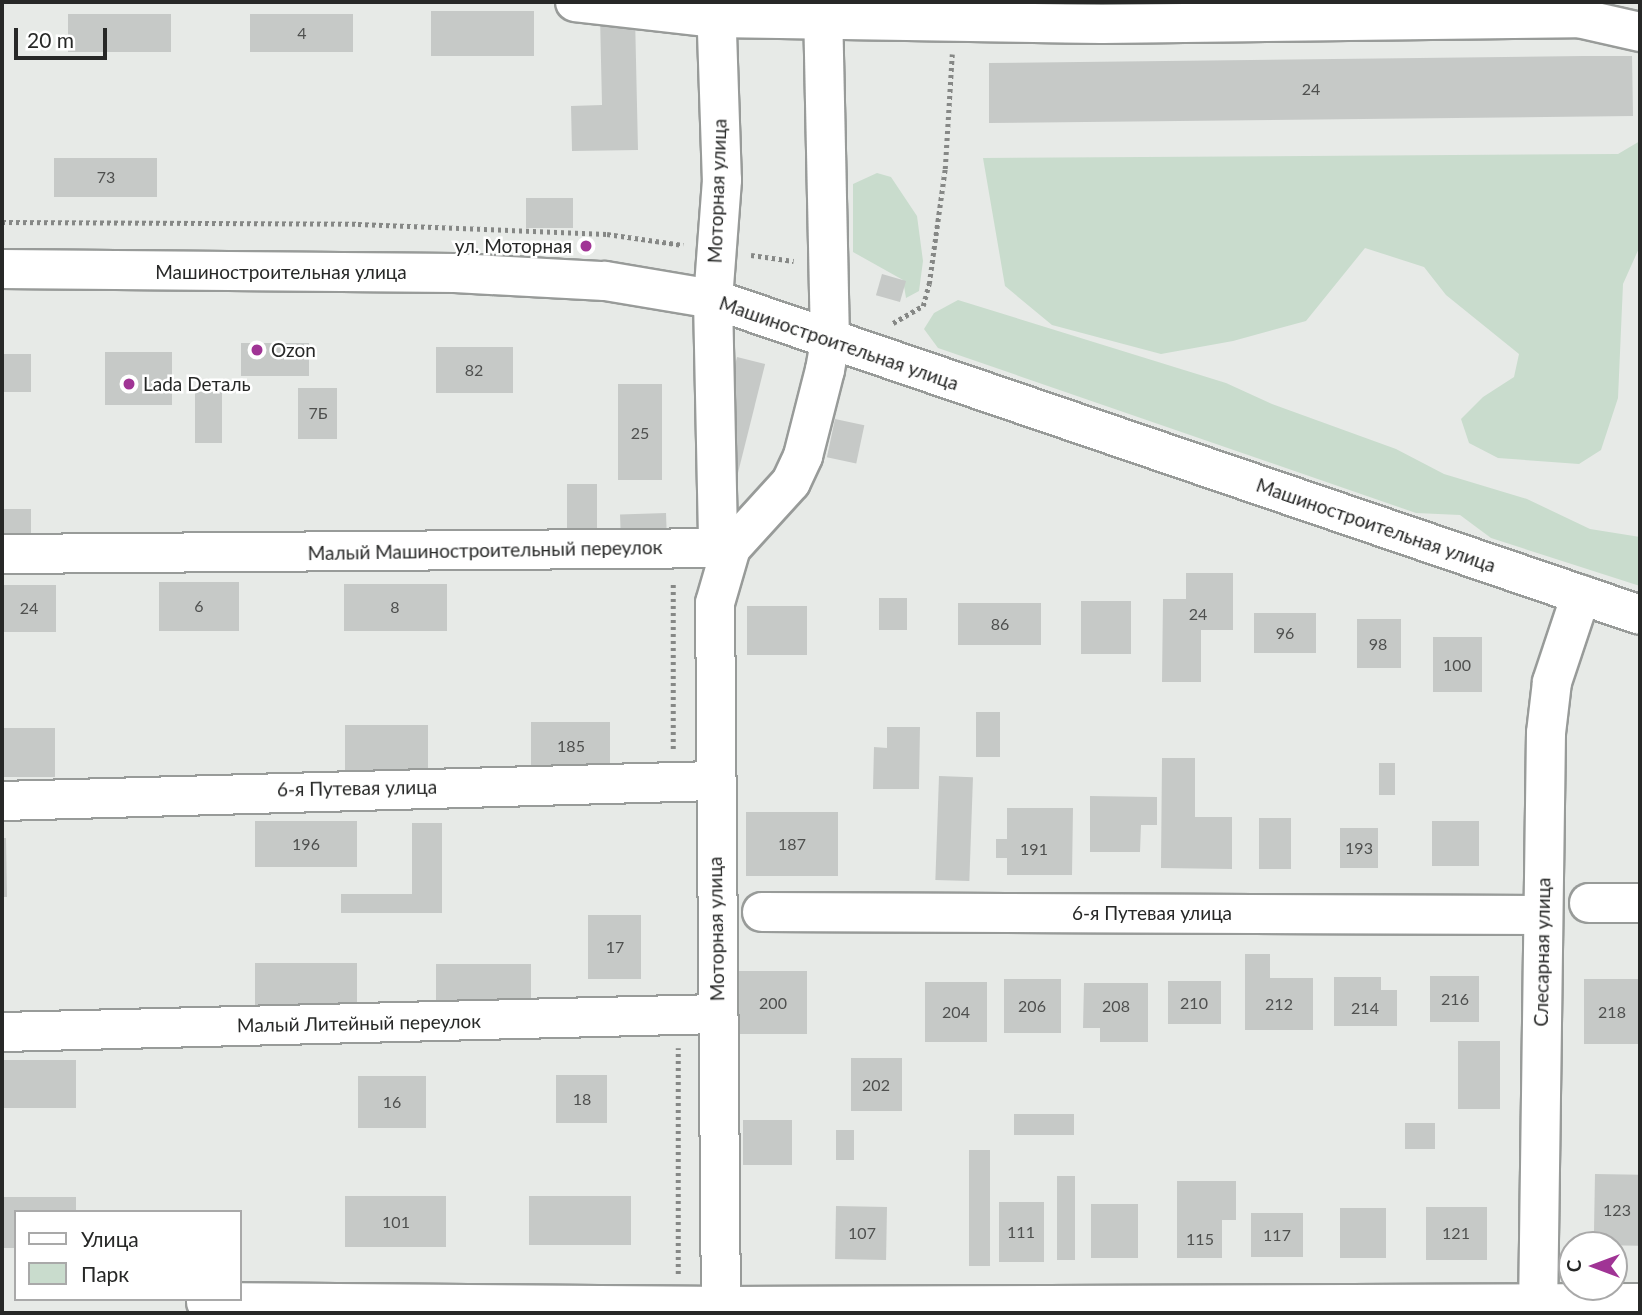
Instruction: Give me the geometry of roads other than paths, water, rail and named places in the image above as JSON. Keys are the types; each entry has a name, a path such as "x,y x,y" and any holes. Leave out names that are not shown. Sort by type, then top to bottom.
{"street":[{"path":"575,2 716,10 1101,13 1578,10 1640,32"},
{"path":"725,548 791,482 821,392 830,341 823,9"},
{"name":"Моторная улица","path":"716,10 722,180 713,299 725,548 715,603 713,781 721,1310"},
{"name":"Машиностроительная улица","path":"2,269 455,273 605,281 713,299 1640,615"},
{"name":"Малый Машиностроительный переулок","path":"2,554 725,548"},
{"name":"Слесарная улица","path":"1538,1308 1542,915 1548,720 1552,682 1581,595"},
{"name":"6-я Путевая улица","path":"2,800 713,781"},
{"path":"1588,903 1640,903"},
{"name":"6-я Путевая улица","path":"762,912 1542,915"},
{"name":"Малый Литейный переулок","path":"2,1032 717,1014"},
{"path":"206,1302 721,1310 1538,1308 1640,1303"}],"place":[{"name":"ул. Моторная","path":"586,246"},
{"name":"Ozon","path":"257,350"},
{"name":"Lada Dеталь","path":"129,384"}]}
